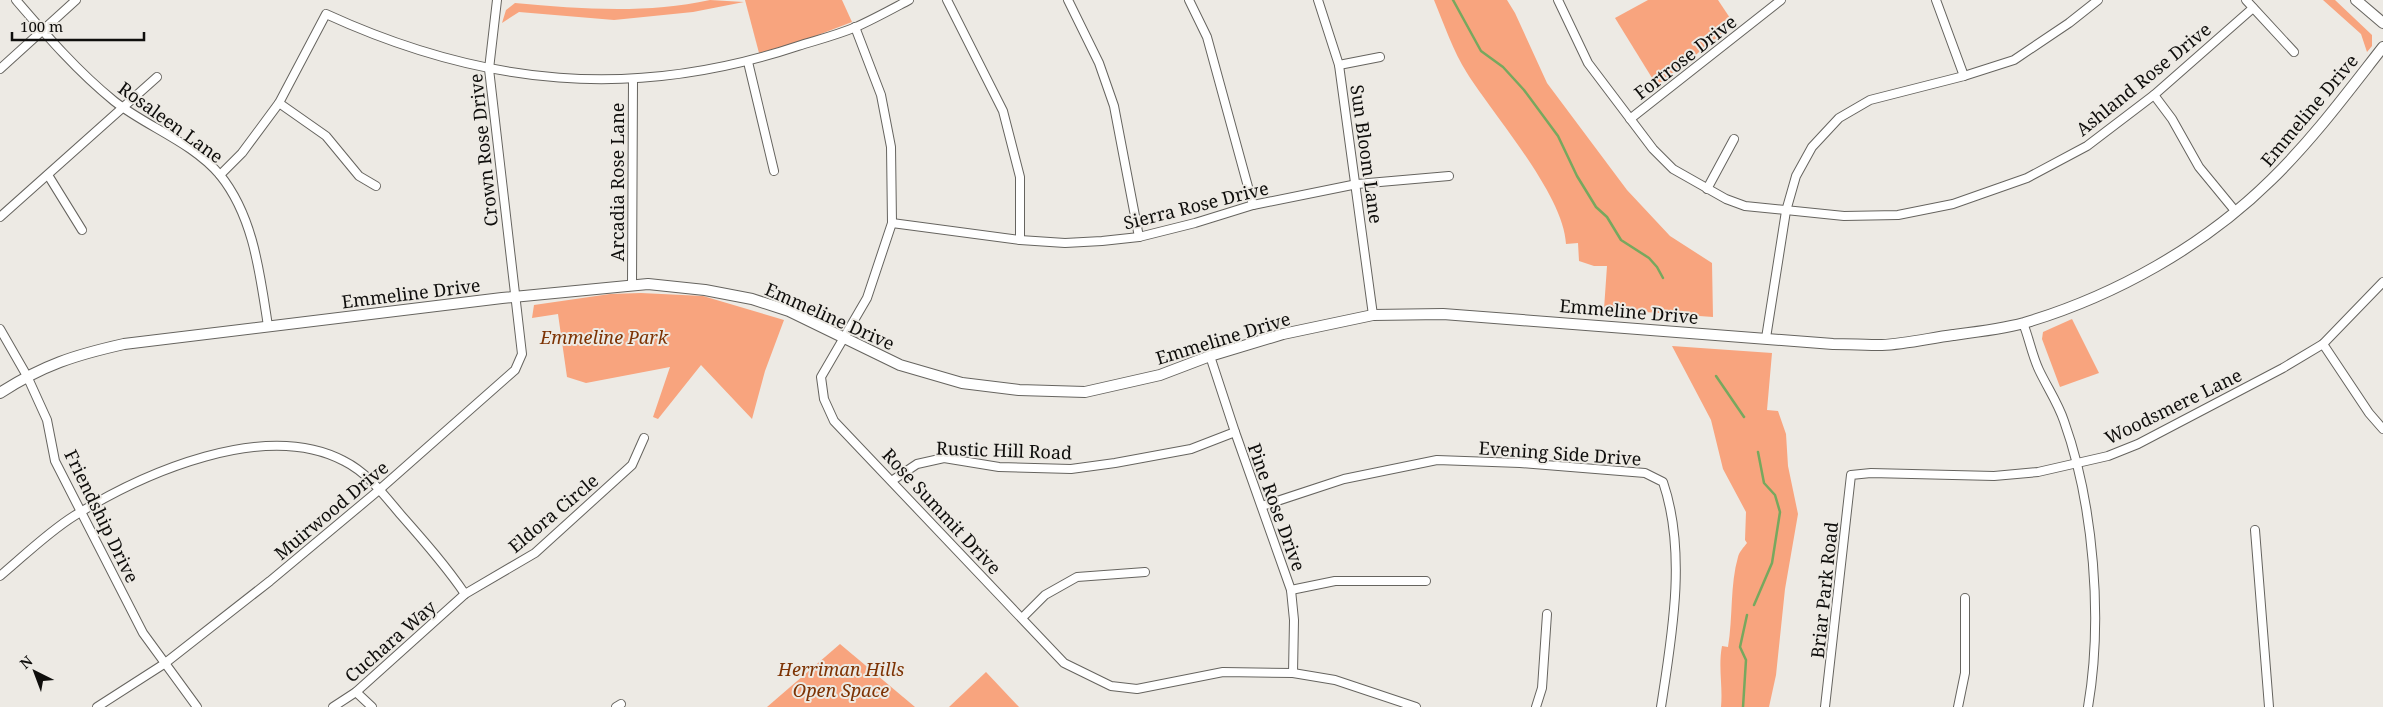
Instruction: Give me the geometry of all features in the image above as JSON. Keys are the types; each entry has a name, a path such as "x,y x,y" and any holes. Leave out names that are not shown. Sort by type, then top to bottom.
{"street":[{"name":"Rosaleen Lane","path":"16,0 78,70 124,108 194,153 220,175 239,207 255,250 268,326"},
{"path":"0,69 76,0"},
{"name":"Crown Rose Drive","path":"497,0 489,69 514,297"},
{"path":"220,175 242,153 279,103 326,14 414,50 489,69 576,80 632,80 690,74 748,62 856,27 910,0"},
{"path":"947,0 1003,111 1020,177 1020,240"},
{"path":"1068,0 1092,48 1112,99 1121,134 1139,237"},
{"path":"1188,0 1206,37 1253,205"},
{"name":"Sun Bloom Lane","path":"1318,0 1340,65 1373,315"},
{"name":"Ashland Rose Drive","path":"1559,0 1588,63 1666,163 1738,204 1786,211 1844,216 1898,215 1953,204 2028,178 2087,146 2154,94 2253,8"},
{"path":"1936,0 1964,76"},
{"path":"1766,338 1786,211 1796,176 1812,148 1839,118 1870,100 1964,76 2014,60 2069,23 2098,0"},
{"path":"2246,0 2294,52"},
{"path":"2356,0 2383,22"},
{"name":"Fortrose Drive","path":"1630,119 1776,2"},
{"name":"Rose Summit Drive","path":"856,27 881,95 889,138 892,223 867,298 821,378 824,400 834,421 893,480 1064,663 1111,686 1138,689 1223,672 1293,673 1335,680 1416,707"},
{"name":"Emmeline Drive","path":"0,393 27,376 77,355 124,344 632,284 705,290 752,299 789,311 842,339 900,365 962,383 1019,390 1085,392 1160,375 1210,356 1283,334 1373,315 1443,314 1833,344 1883,344 1974,332 2023,323 2105,292 2178,252 2236,212 2298,152 2383,47"},
{"path":"1340,65 1380,57"},
{"path":"748,62 774,171"},
{"path":"0,217 157,77"},
{"name":"Arcadia Rose Lane","path":"632,80 632,284"},
{"path":"2154,94 2172,119 2199,167 2236,212"},
{"path":"279,103 326,136 359,176 376,186"},
{"path":"1707,188 1734,139"},
{"path":"48,175 82,230"},
{"name":"Sierra Rose Drive","path":"892,223 1020,240 1065,243 1139,237 1195,223 1253,205 1357,184 1450,176"},
{"name":"Woodsmere Lane","path":"1851,475 1871,472 1994,476 2038,472 2108,456 2138,444 2283,368 2323,344 2383,282"},
{"name":"Muirwood Drive","path":"97,707 164,664 270,581 379,490 516,370 522,354 514,297"},
{"path":"2023,323 2038,368 2064,420 2077,462 2092,546 2095,613 2088,707"},
{"name":"Friendship Drive","path":"0,329 27,376 47,420 55,461 144,633 164,664 197,707"},
{"path":"2323,344 2369,412 2383,429"},
{"name":"Pine Rose Drive","path":"1210,356 1234,432 1291,590 1294,620 1293,673"},
{"name":"Rustic Hill Road","path":"893,480 917,464 944,458 998,467 1071,468 1116,463 1191,449 1234,432"},
{"name":"Eldora Circle","path":"465,594 535,553 632,465 644,438"},
{"path":"0,576 42,540 81,512 161,471 223,453 272,445 296,445 322,451 345,461 357,469 379,490 446,567 465,594"},
{"name":"Evening Side Drive","path":"1262,506 1344,480 1437,460 1520,463 1645,473 1663,482 1671,506 1676,588 1661,707"},
{"name":"Briar Park Road","path":"1825,707 1851,475"},
{"path":"2255,530 2270,707"},
{"path":"1022,618 1045,595 1077,577 1145,572"},
{"path":"1291,590 1336,581 1426,581"},
{"name":"Cuchara Way","path":"333,707 356,692 465,594"},
{"path":"1958,707 1965,673 1965,598"},
{"path":"1536,707 1542,688 1547,614"},
{"path":"356,692 372,707"}],"green space":[{"path":"710,0 744,2 693,12 614,20 519,12 502,23 506,10 515,3 564,7 637,9"},
{"path":"745,0 842,0 852,22 805,40 759,53"},
{"path":"1434,0 1507,0 1515,13 1547,83 1627,190 1670,236 1712,263 1713,317 1604,309 1607,266 1594,266 1579,261 1578,243 1566,244 1562,224 1541,180 1462,65"},
{"path":"1648,0 1718,0 1734,24 1657,86 1615,18"},
{"path":"2323,0 2335,0 2372,35 2372,46 2367,52 2361,34"},
{"name":"Emmeline Park","path":"641,293 703,296 784,320 765,371 752,419 701,365 658,419 653,417 670,367 586,383 567,377 558,314 532,318 534,305 610,294"},
{"path":"2072,319 2099,373 2060,387 2042,339 2043,332"},
{"path":"1672,346 1772,353 1767,410 1778,411 1786,434 1788,466 1798,514 1785,589 1776,675 1769,707 1721,707 1720,669 1722,646 1728,647 1735,567 1739,553 1747,543 1745,540 1746,512 1723,469 1711,420"},
{"name":"Herriman Hills Open Space","path":"840,644 915,707 767,707"},
{"name":"Herriman Hills Open Space","path":"986,672 1019,707 949,707"}],"waterway":[{"path":"1453,0 1481,51 1503,67 1524,90 1558,136 1577,176 1596,207 1607,217 1621,240 1649,258 1663,278"},
{"path":"1716,376 1744,417"},
{"path":"1754,605 1772,563 1780,512 1775,495 1764,483 1758,452"},
{"path":"1743,707 1746,660 1740,647 1747,615"}]}
